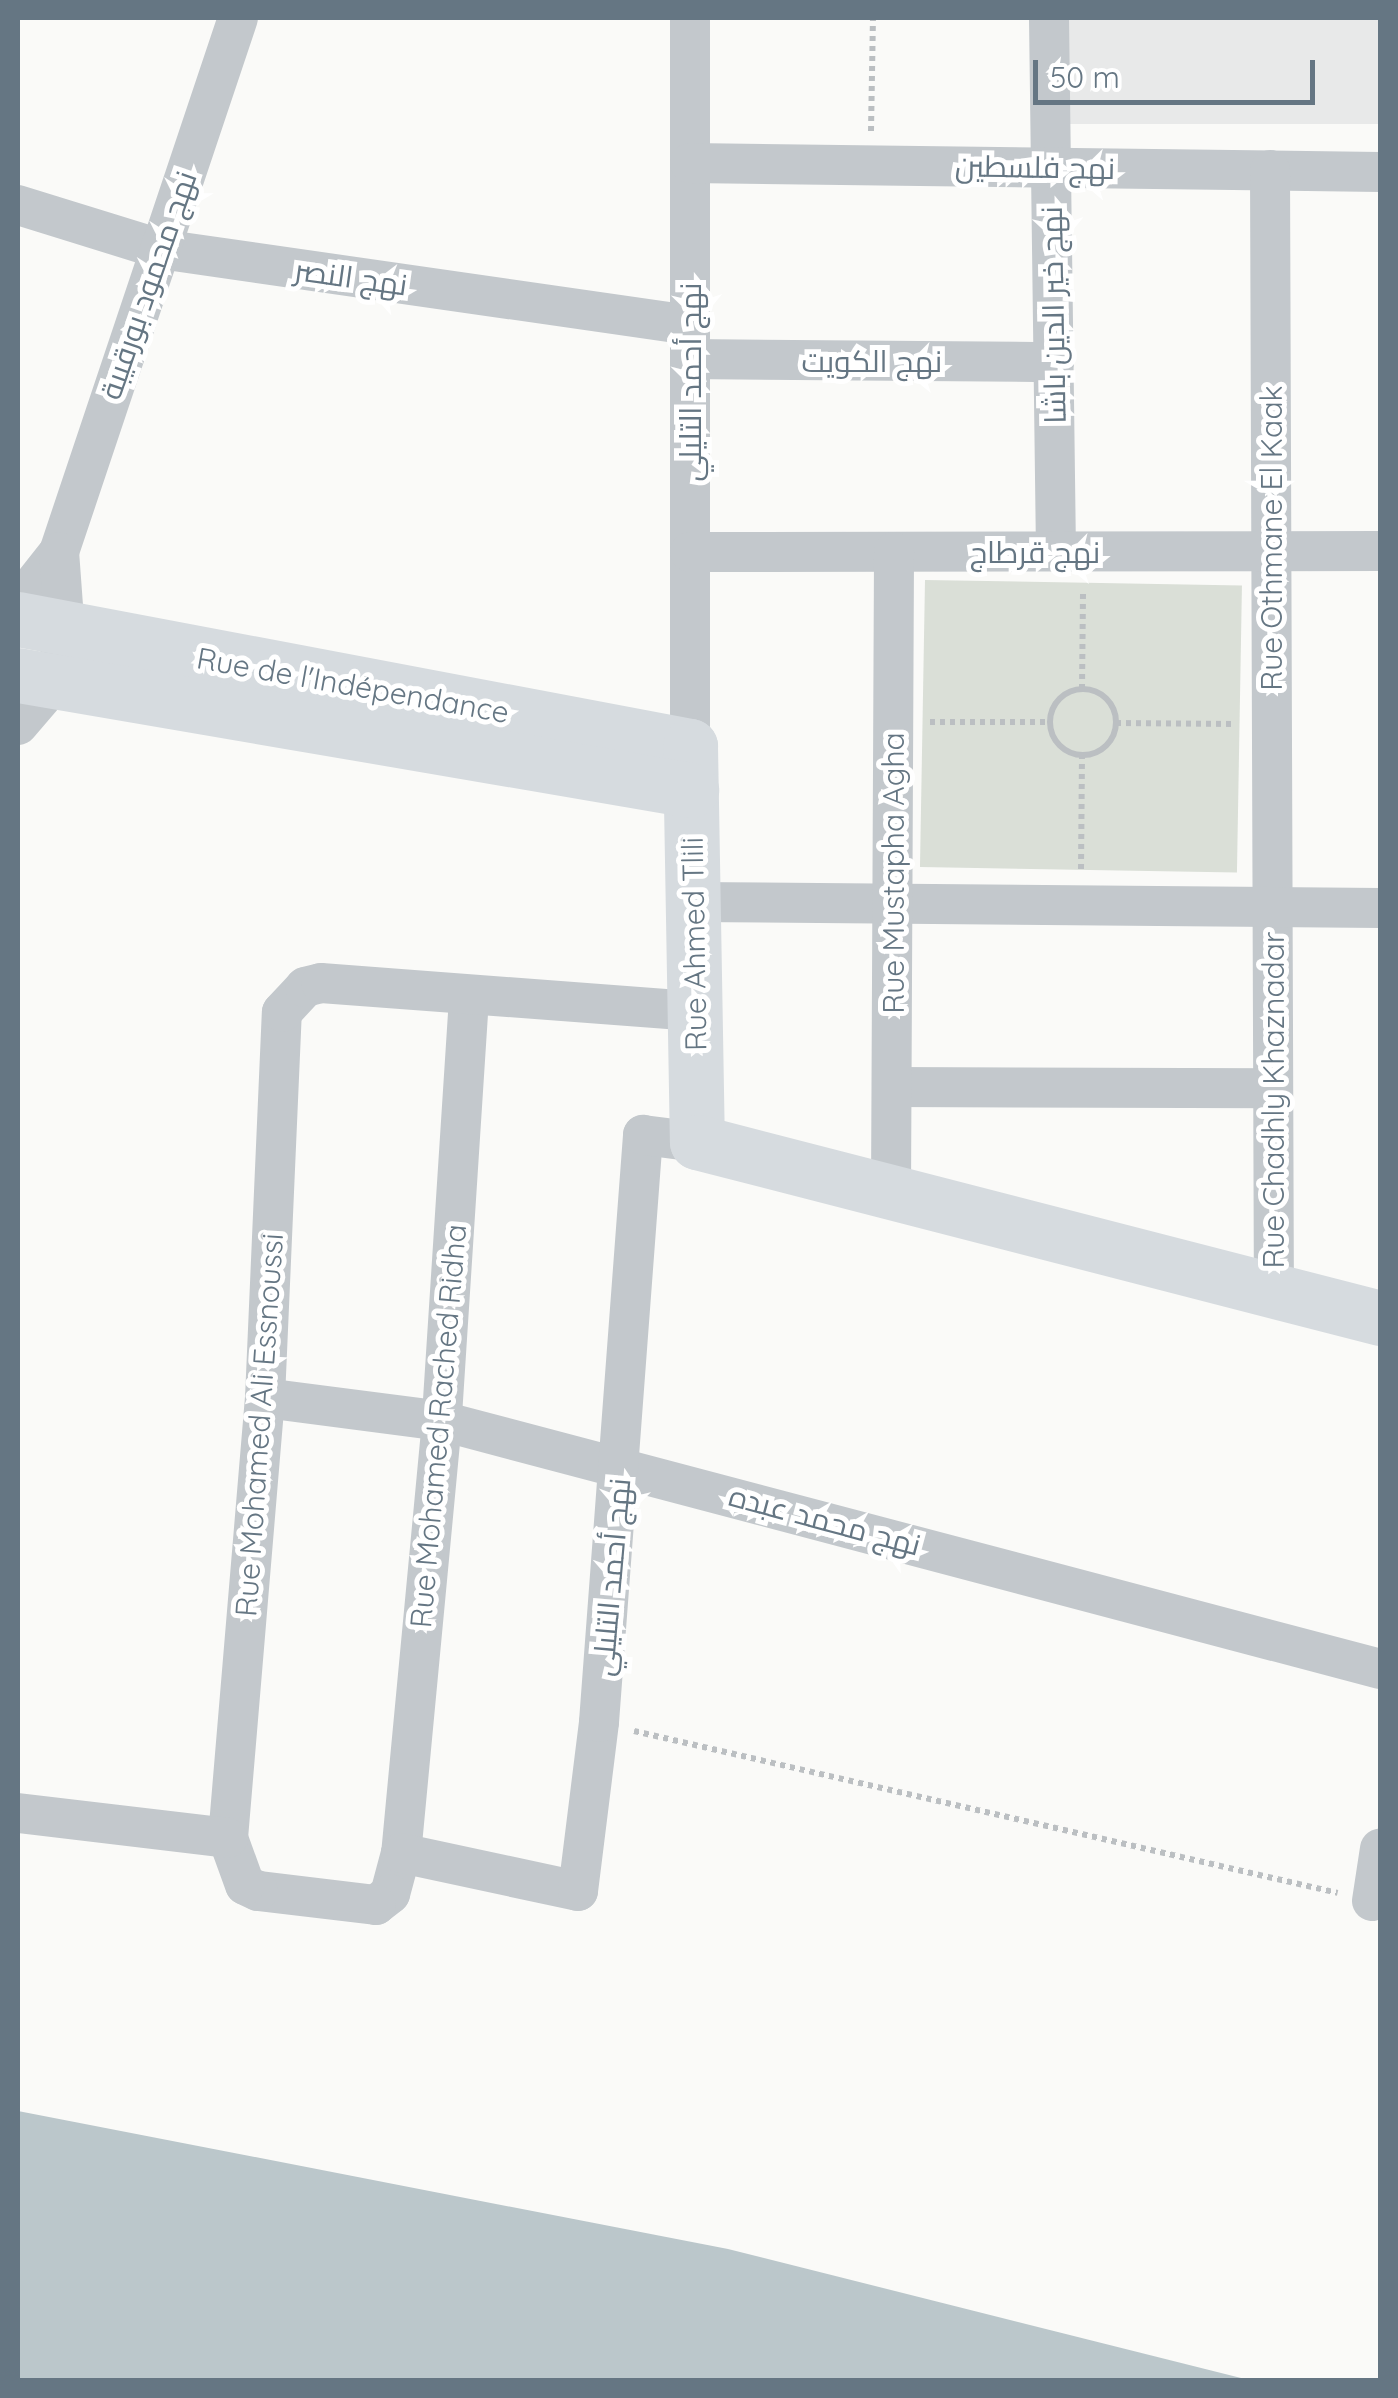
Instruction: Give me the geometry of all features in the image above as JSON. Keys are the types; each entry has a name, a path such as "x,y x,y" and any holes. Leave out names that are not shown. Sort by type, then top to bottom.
{"street":[{"name":"نهج محمود بورقيبة","path":"59,552 238,18"},
{"name":"نهج أحمد التليلي","path":"690,18 691,768"},
{"name":"نهج خير الدين باشا","path":"1049,18 1054,362 1070,552"},
{"name":"نهج فلسطين","path":"690,163 1380,172"},
{"name":"Rue Othmane El Kaak","path":"1270,170 1272,907"},
{"name":"نهج النصر","path":"18,205 160,250 690,342"},
{"name":"نهج الكويت","path":"690,342 1054,362"},
{"name":"نهج قرطاج","path":"690,552 1380,551"},
{"path":"18,604 59,552"},
{"path":"18,725 39,652 59,552"},
{"name":"Rue Mustapha Agha","path":"891,1193 894,552"},
{"name":"Rue de l'Indépendance","path":"39,652 691,768"},
{"name":"Rue Ahmed Tlili","path":"691,768 697,1142"},
{"path":"693,902 1380,908"},
{"name":"Rue Chadhly Khaznadar","path":"1272,907 1274,1292"},
{"name":"Rue Mohamed Ali Essnoussi","path":"228,1838 265,1398 282,1012 305,987 321,983 469,998"},
{"path":"469,998 695,1010"},
{"name":"Rue Mohamed Rached Ridha","path":"228,1838 246,1884 258,1891 366,1905 390,1894 401,1853 442,1421 469,998"},
{"path":"893,1087 1273,1088"},
{"name":"نهج أحمد التليلي","path":"401,1853 578,1891 598,1722 643,1136 697,1142"},
{"path":"697,1142 1380,1318"},
{"name":"نهج محمد عبده","path":"265,1398 442,1421 620,1464 1380,1669"},
{"path":"24,1814 228,1838"},
{"path":"1372,1901 1380,1849"}],"path":[{"path":"870,165 873,18"},
{"path":"1070,552 1082,689"},
{"path":"1082,689 1107,699 1116,723 1105,747 1082,756 1058,745 1049,722 1060,697 1082,689"},
{"path":"894,722 1049,722"},
{"path":"1116,723 1272,724"},
{"path":"1081,905 1082,756"},
{"path":"598,1722 1372,1901"}],"shaded area":[{"path":"1062,18 1380,18 1380,124 1062,124"},
{"path":"925,580 1242,586 1237,872 920,867"},
{"path":"18,2111 728,2249 1249,2380 18,2380"}]}
